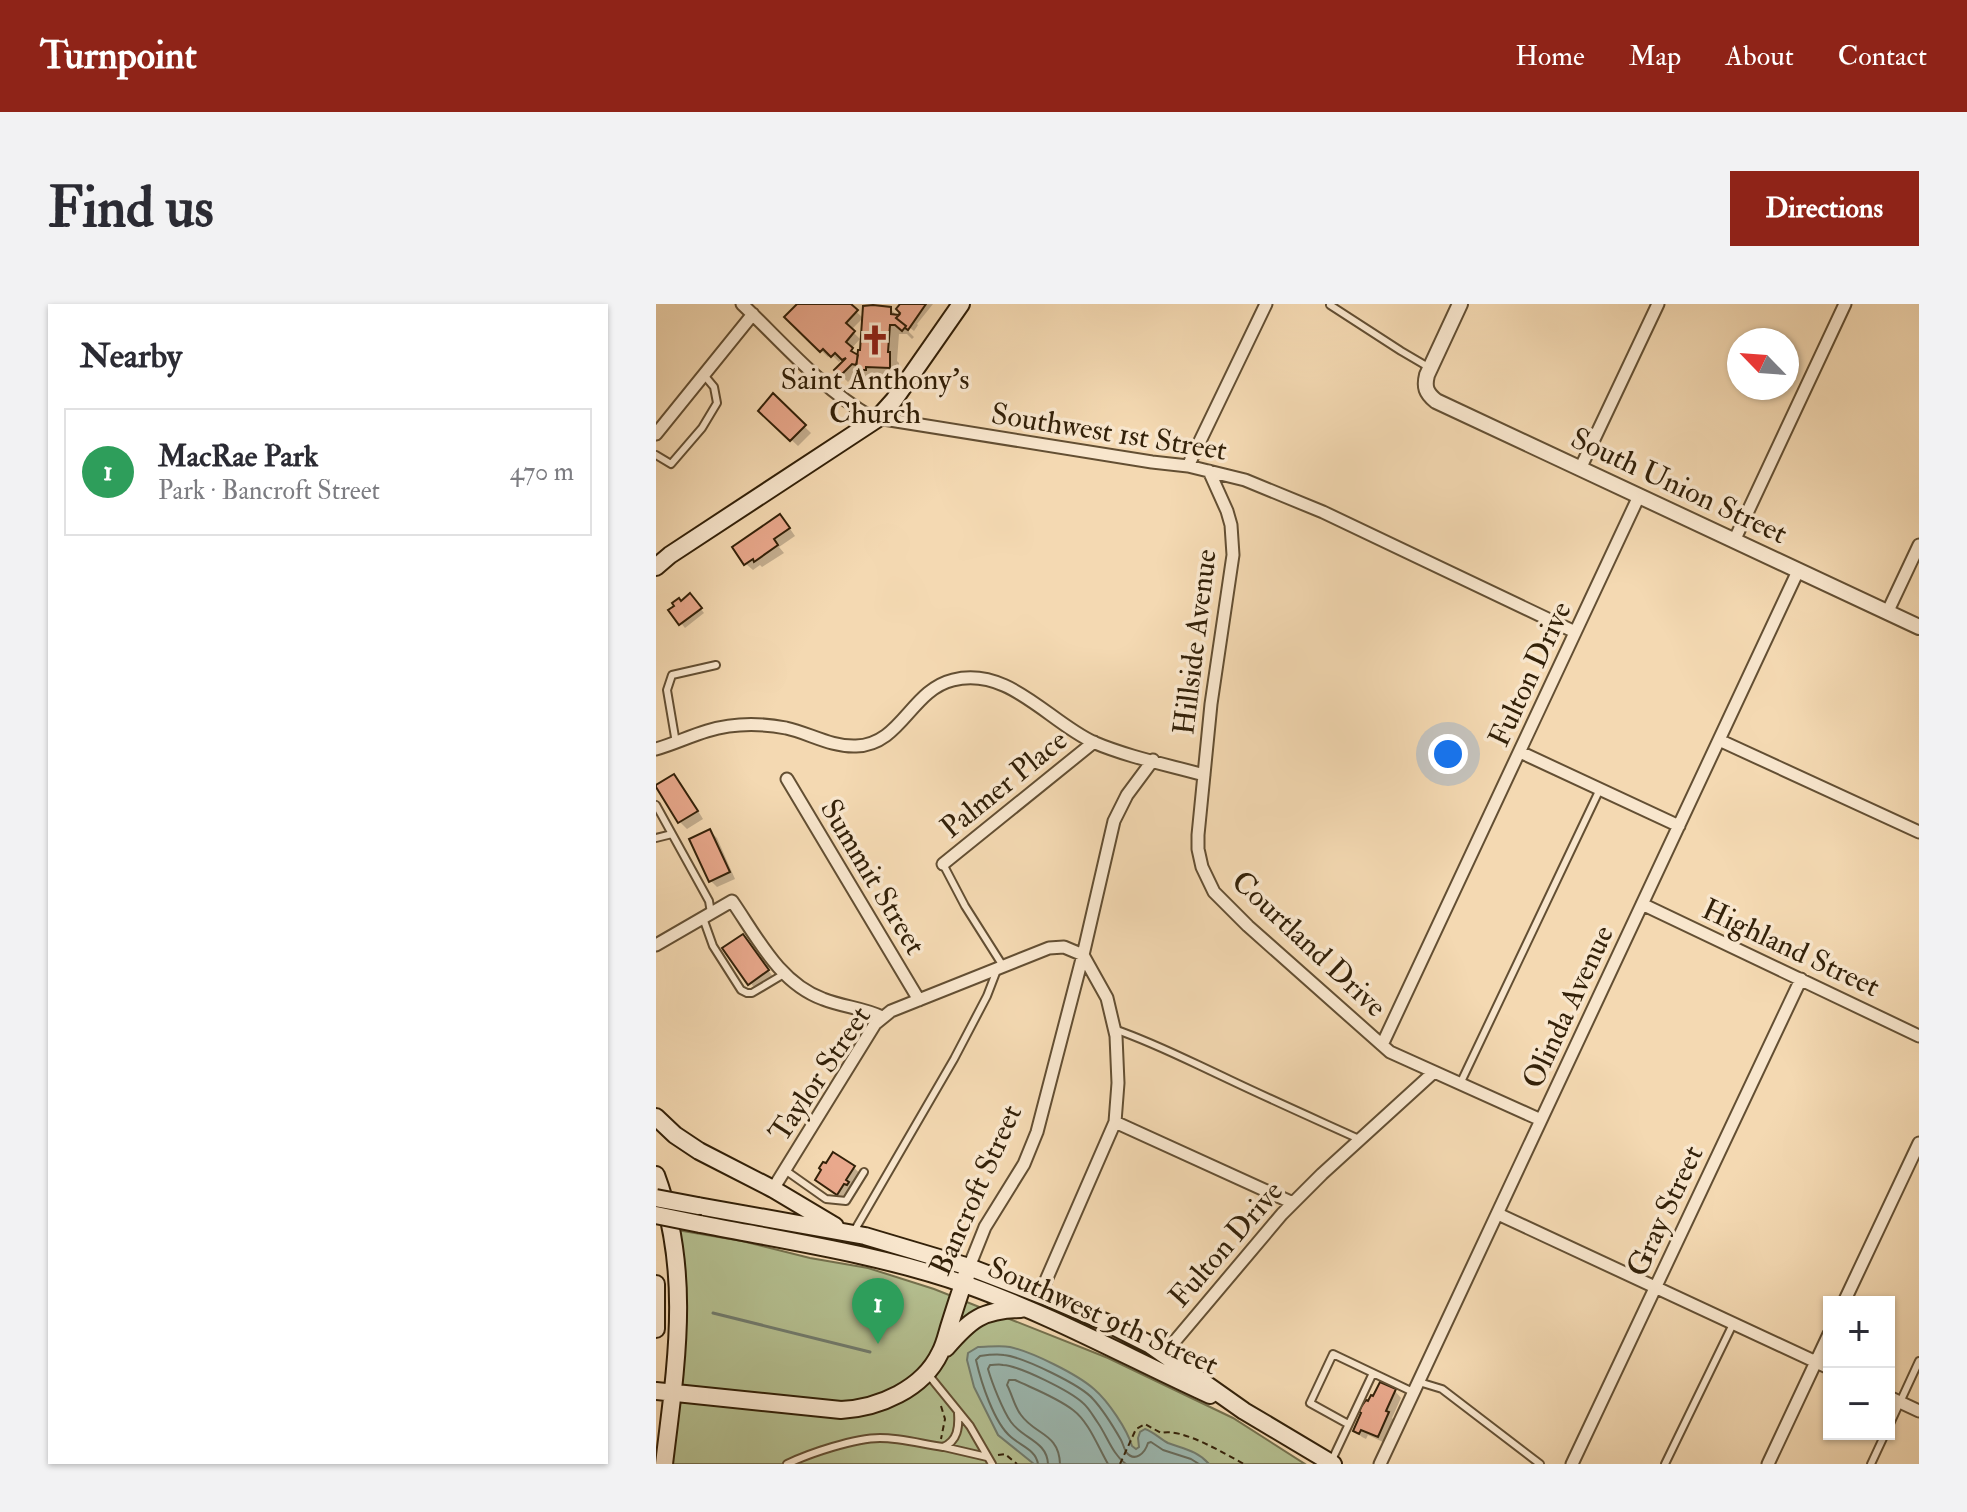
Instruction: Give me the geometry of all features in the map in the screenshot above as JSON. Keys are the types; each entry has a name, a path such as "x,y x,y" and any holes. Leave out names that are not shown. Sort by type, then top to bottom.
{"main road":[{"path":"656,567 877,419 894,400 961,304"},
{"path":"656,1117 699,1151 850,1233"},
{"path":"656,1175 671,1226 680,1314 674,1393 664,1464"},
{"name":"Southwest 9th Street","path":"656,1198 699,1215 908,1268 1011,1301 1244,1411"},
{"name":"Southwest 9th Street","path":"656,1215 699,1215 850,1233 969,1267 1040,1294 1149,1344 1244,1411 1332,1463"},
{"name":"Bancroft Street","path":"656,1391 841,1410 871,1406 898,1395 917,1382 940,1355 969,1267"},
{"path":"656,1284 656,1329"},
{"path":"940,1355 964,1327 980,1316 998,1310 1028,1309 1056,1321"}],"street":[{"path":"1188,466 1266,304"},
{"path":"1430,368 1460,304"},
{"path":"1580,469 1658,304"},
{"path":"1734,541 1845,304"},
{"name":"Southwest 1st Street","path":"750,308 832,390 877,419 1188,466 1245,480 1323,512 1575,632"},
{"path":"656,434 704,375 750,308"},
{"name":"South Union Street","path":"1430,368 1425,384 1428,394 1436,401 1919,627"},
{"name":"Hillside Avenue","path":"1204,775 1233,555 1227,511 1209,471"},
{"name":"Fulton Drive","path":"1382,1045 1639,496"},
{"path":"1887,613 1919,545"},
{"name":"Olinda Avenue","path":"1380,1464 1798,571"},
{"path":"656,749 711,730 749,724 797,731 837,745 866,745 893,731 931,689 951,680 973,677 995,681 1031,700 1094,742 1204,775"},
{"path":"1719,740 1919,832"},
{"name":"Palmer Place","path":"943,864 1094,742"},
{"path":"1520,752 1679,826"},
{"name":"Bancroft Street","path":"969,1267 985,1227 1024,1164 1037,1132 1114,821 1127,795 1153,760"},
{"name":"Courtland Drive","path":"1204,775 1198,849 1202,867 1214,892 1390,1052 1541,1120"},
{"name":"Summit Street","path":"787,779 919,1000"},
{"path":"656,945 732,901 784,974 811,994 882,1017"},
{"name":"Highland Street","path":"1642,904 1919,1036"},
{"name":"Taylor Street","path":"773,1189 882,1017 1049,948 1064,947 1083,955"},
{"path":"1040,1294 1115,1122 1118,1059 1114,1029 1107,998 1083,955"},
{"name":"Gray Street","path":"1572,1464 1801,979"},
{"name":"Fulton Drive","path":"1164,1354 1293,1203 1434,1072"},
{"path":"1115,1122 1293,1203"},
{"path":"1847,1296 1919,1143"},
{"path":"1498,1214 1823,1365"},
{"path":"1768,1464 1823,1347"},
{"path":"1895,1399 1919,1411"}],"lane":[{"path":"1330,305 1430,368"},
{"path":"656,455 671,464 702,428 717,403 714,387 704,375"},
{"path":"676,743 667,690 672,675 716,665"},
{"path":"1460,1084 1600,789"},
{"path":"656,805 709,901 707,916 713,946 741,990 752,993 784,974"},
{"path":"656,838 672,834"},
{"path":"850,1233 954,1059 1000,967 943,864"},
{"path":"1114,1029 1190,1059 1360,1140"},
{"path":"785,1170 826,1199 846,1201 864,1172"},
{"path":"1665,1464 1733,1324"},
{"path":"1348,1424 1310,1403 1333,1354 1373,1373 1416,1387 1442,1389 1540,1464"},
{"path":"1895,1399 1919,1361"},
{"path":"926,1372 970,1426 990,1460"},
{"path":"1332,1463 1373,1373"},
{"path":"943,1447 949,1445 957,1433 958,1413"},
{"path":"787,1464 875,1438 943,1447 990,1460"},
{"path":"1871,1464 1882,1440"}],"path":[{"path":"1120,1464 1136,1429 1145,1424 1161,1433 1171,1431 1189,1437 1244,1464"},
{"path":"990,1460 1002,1453 1017,1464"}],"green space":[{"path":"677,1230 868,1268 934,1289 1108,1358 1233,1418 1305,1464 671,1464"}],"water":[{"path":"978,1347 1010,1347 1054,1364 1077,1377 1105,1401 1136,1449 1139,1447 1140,1432 1145,1429 1168,1443 1195,1453 1209,1464 1034,1464 998,1435 974,1387 967,1360 968,1353"}],"building":[{"path":"797,304 851,304 858,310 846,323 855,331 846,342 853,348 851,351 858,355 856,365 852,364 840,376 834,370 846,358 842,360 835,353 831,357 823,349 820,352 784,317"},
{"path":"900,304 926,304 908,330 896,318 900,313 896,309"},
{"name":"Saint Anthony's Church","path":"863,306 891,307 891,314 899,315 896,318 906,326 902,331 890,325 890,368 866,367 866,370 856,370"},
{"path":"773,393 806,425 790,441 758,411"},
{"path":"780,514 790,528 774,539 778,545 754,562 753,559 744,565 732,547"},
{"path":"690,593 702,608 679,625 668,610 674,606 672,603 679,598 681,601"},
{"path":"674,774 698,811 678,823 656,787"},
{"path":"710,829 730,872 709,882 689,839"},
{"path":"743,934 769,970 748,985 722,948"},
{"path":"833,1152 855,1166 846,1180 849,1182 837,1195 815,1180 821,1170 819,1168"},
{"path":"1380,1382 1396,1389 1386,1411 1389,1412 1378,1437 1361,1430 1359,1434 1353,1431 1361,1407 1373,1396"}],"waterway":[{"path":"713,1313 870,1352"}],"place":[{"name":"Saint Anthony's Church","path":"875,340"},
{"name":"MacRae Park","path":"878,1344"}]}
